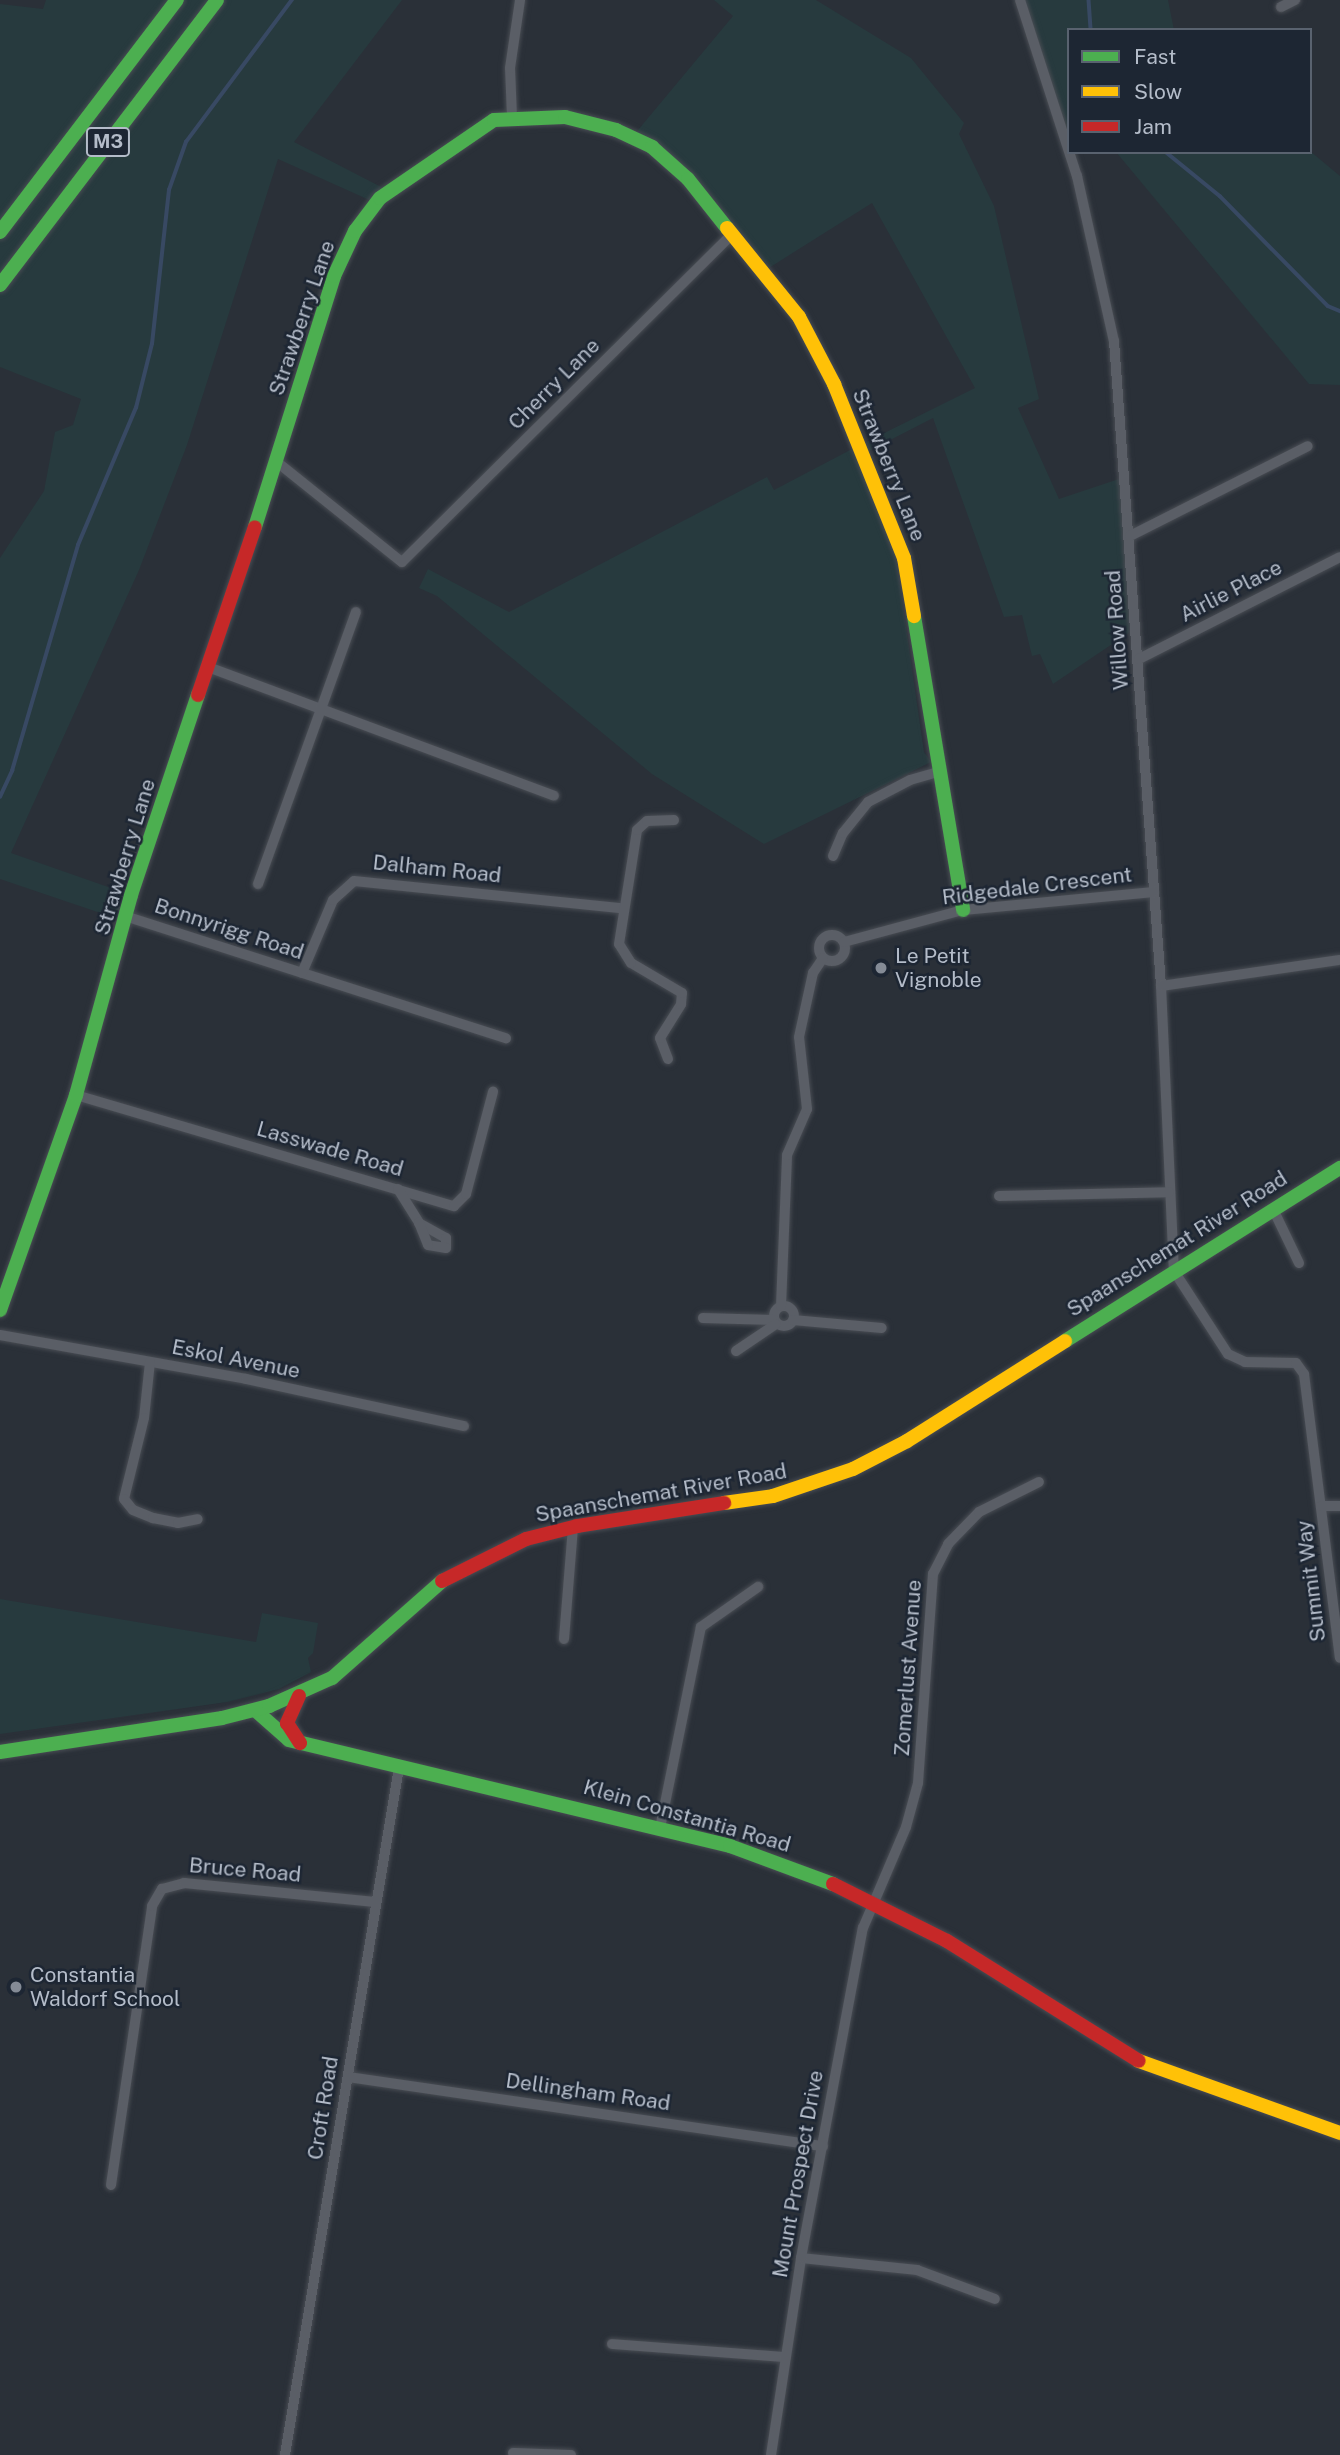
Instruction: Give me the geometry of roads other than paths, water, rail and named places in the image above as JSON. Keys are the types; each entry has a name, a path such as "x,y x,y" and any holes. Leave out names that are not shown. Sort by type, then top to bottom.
{"main road":[{"name":"M3","path":"1,231 177,0"},
{"name":"M3","path":"0,285 217,0"},
{"name":"Strawberry Lane","path":"0,1310 76,1095 128,917 131,895 277,462 334,276 368,212 389,191 478,127 512,117 565,117 633,136 668,159 733,233 814,343 892,522 909,581 962,910"},
{"name":"Spaanschemat River Road","path":"0,1752 262,1708 299,1695 354,1662 425,1595 457,1572 526,1539 573,1527 772,1496 853,1469 907,1441 1340,1168"},
{"path":"299,1695 287,1723 300,1743"},
{"name":"Klein Constantia Road","path":"262,1708 275,1733 300,1743 660,1828 758,1854 872,1901 947,1941 1126,2056 1340,2133"}],"street":[{"path":"512,117 510,68 520,0"},
{"name":"Willow Road","path":"1020,0 1067,145"},
{"path":"1281,7 1295,0"},
{"name":"Willow Road","path":"1070,154 1108,301 1130,536 1161,986 1174,1271"},
{"name":"Cherry Lane","path":"277,462 402,562 733,233"},
{"path":"1130,536 1308,446"},
{"name":"Airlie Place","path":"1139,659 1340,558"},
{"path":"258,884 323,710 356,612"},
{"path":"208,667 554,796"},
{"path":"833,856 843,833 868,802 910,780 938,772"},
{"path":"668,1059 660,1038 681,1004 682,993 646,974 620,951 622,908 636,830 647,821 674,820"},
{"name":"Dalham Road","path":"302,973 334,900 354,881 622,908"},
{"name":"Ridgedale Crescent","path":"844,942 962,910 1154,892"},
{"name":"Bonnyrigg Road","path":"128,917 506,1038"},
{"name":"Ridgedale Crescent","path":"775,1322 774,1312 781,1306 787,1155 807,1109 799,1037 821,961 819,947 823,938 836,936 844,942"},
{"name":"Ridgedale Crescent","path":"821,961 835,961 842,957 844,942"},
{"path":"1161,986 1340,960"},
{"name":"Lasswade Road","path":"76,1095 449,1205 461,1203 493,1091"},
{"path":"398,1189 419,1223"},
{"path":"999,1196 1169,1192"},
{"path":"1273,1209 1299,1263"},
{"name":"Summit Way","path":"1174,1271 1228,1354 1245,1362 1296,1363 1304,1374 1340,1658"},
{"path":"781,1306 791,1308 793,1320"},
{"path":"703,1318 775,1322 784,1326 793,1320 882,1328"},
{"path":"736,1351 775,1322"},
{"name":"Eskol Avenue","path":"0,1335 150,1362 464,1426"},
{"path":"150,1362 144,1418 124,1499 133,1510 153,1518 178,1522 198,1519"},
{"name":"Zomerlust Avenue","path":"872,1901 906,1827 918,1783 933,1574 947,1544 979,1512 1039,1482"},
{"path":"1321,1506 1340,1506"},
{"path":"564,1639 573,1527"},
{"path":"660,1828 701,1627 758,1587"},
{"name":"Croft Road","path":"285,2455 399,1767"},
{"name":"Bruce Road","path":"111,2185 152,1906 162,1889 184,1883 375,1902"},
{"name":"Mount Prospect Drive","path":"771,2455 801,2258 863,1928 872,1901"},
{"name":"Dellingham Road","path":"348,2077 822,2146"},
{"path":"801,2258 918,2270 995,2299"},
{"path":"612,2344 786,2357"},
{"path":"513,2453 570,2455"}],"waterway":[{"path":"0,797 12,771 78,545 136,408 152,344 169,190 186,142 292,0"},
{"path":"1089,0 1091,28"},
{"path":"1168,154 1220,196 1328,306 1340,311"}],"place":[{"name":"Le Petit Vignoble","path":"881,968"},
{"name":"Constantia Waldorf School","path":"16,1987"}]}
